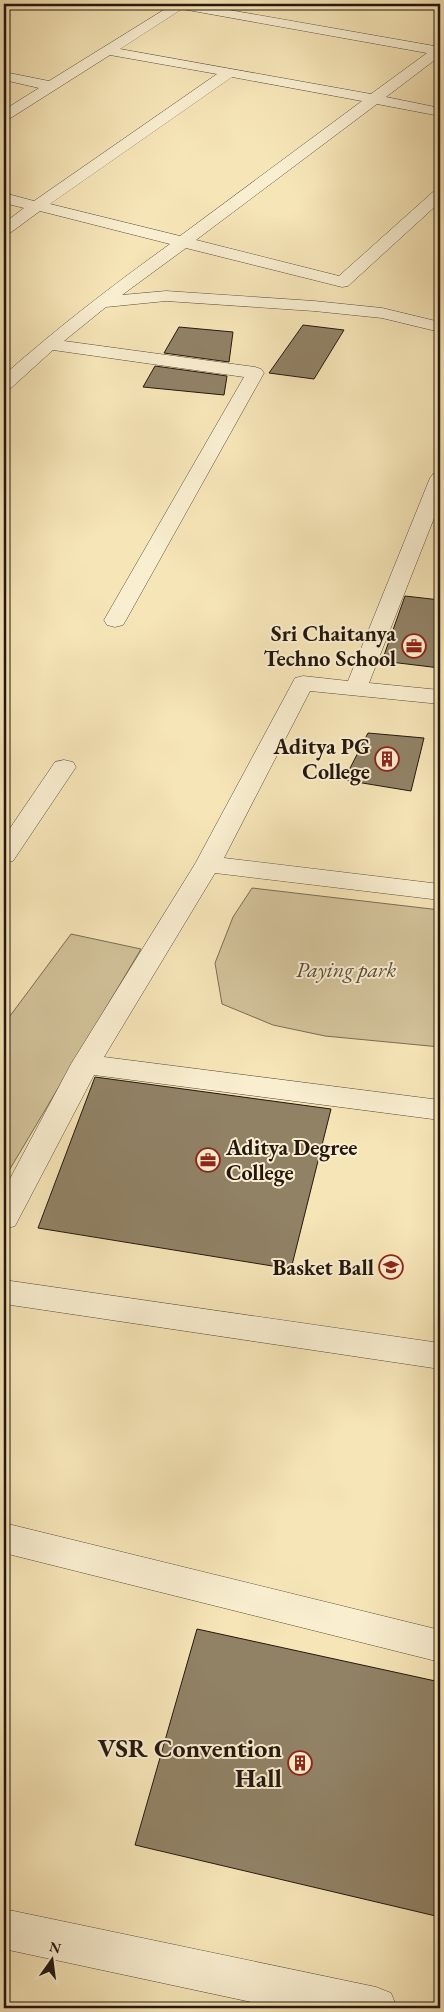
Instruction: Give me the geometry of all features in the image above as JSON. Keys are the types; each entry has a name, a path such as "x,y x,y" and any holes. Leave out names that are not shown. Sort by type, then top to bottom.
{"street":[{"path":"4,116 110,50 179,4 439,51"},
{"path":"110,50 440,112"},
{"path":"4,384 100,302 439,51"},
{"path":"4,230 229,72"},
{"path":"4,76 52,86"},
{"path":"339,308 342,282 440,194"},
{"path":"4,198 342,282"},
{"path":"100,302 166,296 339,308 382,313 440,327"},
{"path":"49,344 255,373 115,620"},
{"path":"356,688 440,478"},
{"path":"4,1218 85,1064 208,864 304,683 440,697"},
{"path":"4,855 64,768"},
{"path":"208,864 440,892"},
{"path":"85,1064 440,1110"},
{"path":"4,1292 440,1356"},
{"path":"4,1538 440,1646"},
{"path":"4,1929 376,2008"}],"green space":[{"name":"Paying park","path":"252,888 440,910 440,1047 325,1036 273,1025 222,1004 215,963 233,917"},
{"path":"71,934 141,949 4,1179 4,1024"}],"building":[{"path":"303,325 344,330 314,379 269,373"},
{"path":"179,327 233,332 229,362 164,353"},
{"path":"155,366 227,376 224,395 143,387"},
{"name":"Sri Chaitanya Techno School","path":"405,596 440,600 440,668 382,661"},
{"name":"Aditya PG College","path":"368,733 424,738 411,791 344,780"},
{"path":"95,1077 331,1109 291,1269 38,1228"},
{"name":"VSR Convention Hall","path":"197,1629 440,1682 440,1917 135,1845"}],"place":[{"name":"Sri Chaitanya Techno School","path":"414,646"},
{"name":"Aditya PG College","path":"387,759"},
{"name":"Aditya Degree College","path":"208,1160"},
{"name":"Basket Ball","path":"391,1267"},
{"name":"VSR Convention Hall","path":"300,1763"}]}
